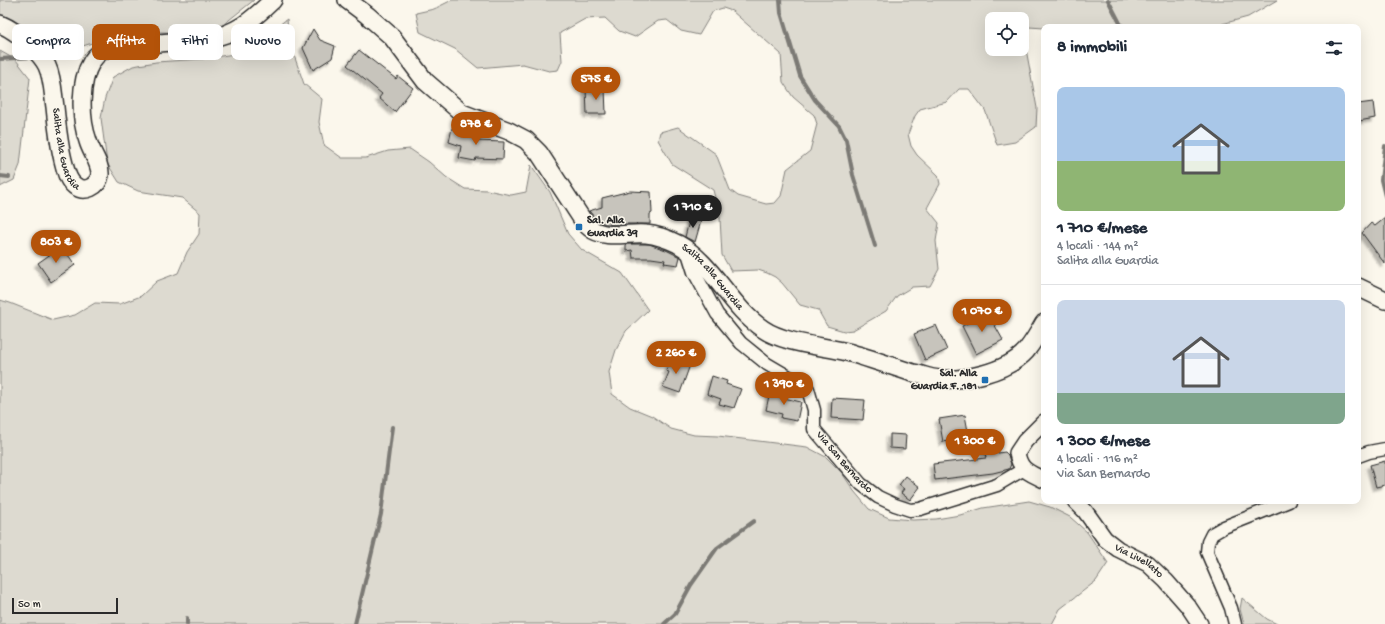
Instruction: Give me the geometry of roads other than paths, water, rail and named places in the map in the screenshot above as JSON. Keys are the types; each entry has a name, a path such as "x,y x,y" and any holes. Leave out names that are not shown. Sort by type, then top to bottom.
{"main road":[{"name":"Salita alla Guardia","path":"0,24 10,28 24,39 41,56 47,66 53,88 58,132 65,170 75,186 81,189 86,189 93,188 97,183 100,176 100,168 88,141 84,124 82,109 83,92 86,74 92,61 102,50 111,47 222,37 235,31 252,19 272,0"},
{"name":"Salita alla Guardia","path":"347,0 392,37 426,81 462,113 509,131 526,140 539,153 582,219 591,229 600,233 611,235 645,234 660,236 687,249 702,262 749,319 764,330 783,338 847,352 934,379 956,379 976,377 997,370 1012,362 1026,351 1041,328"},
{"path":"1361,288 1385,300"}],"street":[{"name":"Via San Bernardo","path":"687,249 694,272 717,314 740,343 755,355 808,389 812,398 814,410 814,429 861,484 878,497 910,510 997,485 1024,470"},
{"path":"1041,425 1025,441 1017,453 1018,462 1024,470 1041,478"},
{"path":"1361,455 1385,449"},
{"name":"Via Livellato","path":"1078,504 1085,511 1105,539 1118,549 1148,564 1166,581 1188,606 1200,624"},
{"path":"1235,624 1231,608 1207,552 1208,542 1212,534 1224,527 1282,504"}],"waterway":[{"path":"780,0 781,13 800,76 815,100 839,126 846,140 853,175 875,246"},
{"path":"1108,0 1120,24"},
{"path":"0,59 12,58"},
{"path":"1385,146 1381,180 1385,196"},
{"path":"0,176 9,177"},
{"path":"355,624 381,514 392,427"},
{"path":"664,624 675,614 691,585 717,548 754,521"},
{"path":"187,618 187,624"}],"place":[{"name":"Sal. Alla Guardia 39","path":"579,227"},
{"name":"Sal. Alla Guardia F. 181","path":"985,380"}]}
